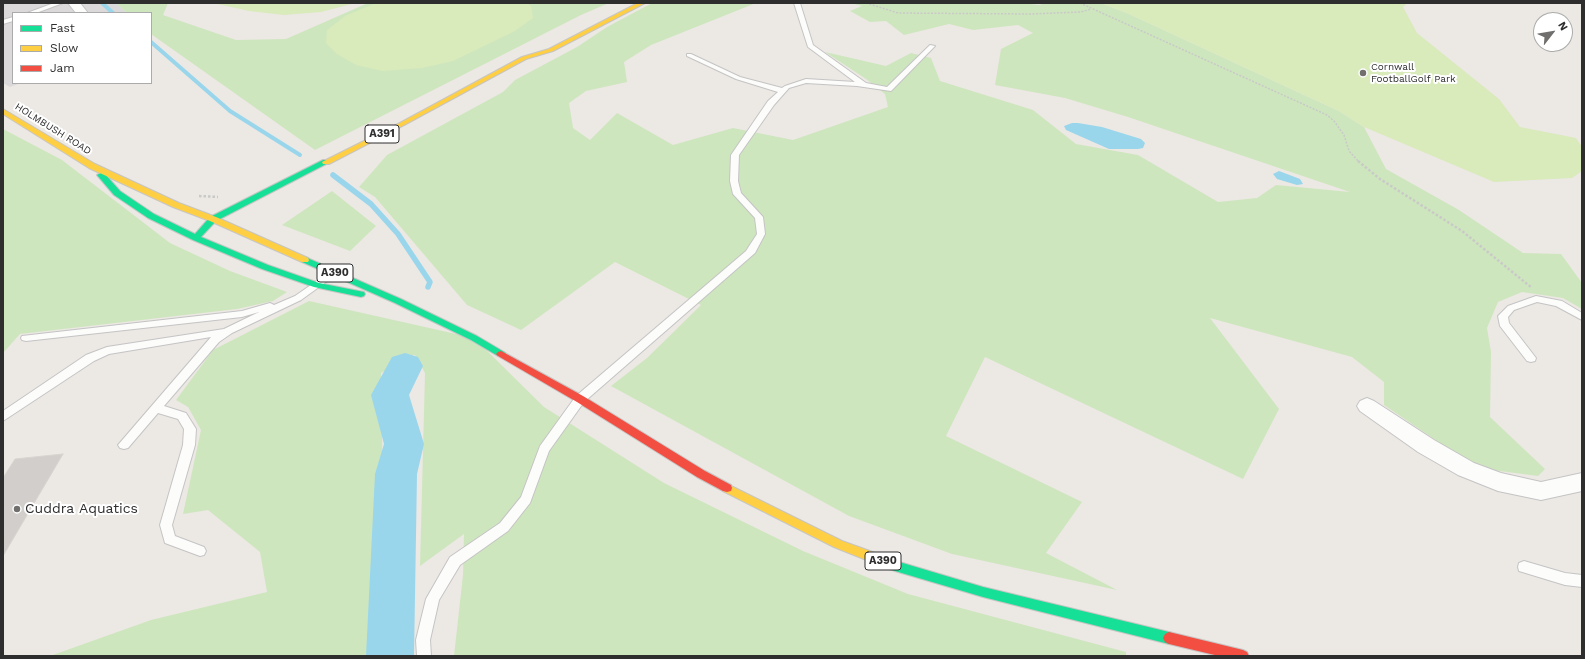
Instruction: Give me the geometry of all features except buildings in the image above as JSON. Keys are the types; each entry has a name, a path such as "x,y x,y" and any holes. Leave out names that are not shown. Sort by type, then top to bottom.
{"highway":[{"name":"A391","path":"530,66 551,50 642,3"},
{"name":"A391","path":"196,238 213,218 402,124 524,58 551,50"},
{"name":"HOLMBUSH ROAD","path":"3,111 92,166"},
{"name":"A390","path":"92,166 176,205 213,218 231,228 334,272 474,338 580,399 700,474 768,510 838,544 895,566 983,592 1243,656"},
{"name":"A390","path":"92,166 118,193 129,201 151,216 196,238 265,267 317,285 398,301"},
{"path":"196,238 231,228 244,220"}],"street":[{"path":"74,3 81,12"},
{"path":"1367,406 1426,446 1466,469 1498,482 1541,491 1582,482"}],"lane":[{"path":"33,12 60,3"},
{"path":"796,3 810,46 865,86"},
{"path":"424,656 423,640 433,599 455,561 504,527 526,499 544,449 580,399 750,253 761,234 759,217 737,194 734,181 735,155 772,103 787,87 806,81 888,89 894,85 932,46"},
{"path":"689,55 738,78 783,91"},
{"path":"124,445 215,340 228,331 298,298 334,272"},
{"path":"26,338 242,314 298,298"},
{"path":"1530,358 1504,324 1503,316 1511,308 1536,300 1547,301 1559,303 1582,316"},
{"path":"3,417 90,358 107,351 228,331"},
{"path":"156,408 182,416 190,429 189,445 166,526 169,539 200,552"},
{"path":"1524,567 1565,579 1582,581"}],"path":[{"path":"866,3 898,13 1037,13 1081,12 1092,9"},
{"path":"1080,3 1327,115 1334,121 1344,135 1349,151 1362,165 1380,179 1462,231 1547,301"}],"shaded area":[{"path":"3,3 116,3 126,12 12,12 12,84 18,84 10,87 3,83"}],"green space":[{"path":"116,3 168,3 163,15 236,40 286,39 368,3 609,3 581,15 315,150 152,35 152,12 126,12"},
{"path":"213,3 355,3 321,12 284,15 249,11"},
{"path":"376,3 527,3 531,6 533,18 515,31 453,61 422,68 383,71 356,65 337,54 326,43 327,30 345,16"},
{"path":"652,3 756,3 651,45 624,62 627,82 586,91 569,103 573,128 590,140 617,113 673,145 733,128 793,140 888,107 885,94 866,79 825,52 886,66 911,53 931,58 940,81 1033,110 1076,144 1138,155 1218,202 1257,198 1276,185 1350,192 1128,117 1065,98 995,85 1001,49 1033,33 1018,25 973,30 949,24 904,35 886,21 870,22 850,11 862,6 850,3 1020,3 1040,5 1043,3 1101,3 1127,13 1339,111 1364,127 1386,169 1459,210 1523,253 1561,254 1582,283 1582,309 1563,298 1522,292 1498,302 1487,328 1491,352 1490,417 1545,469 1538,476 1492,470 1459,456 1384,405 1384,382 1352,357 1210,318 1279,409 1243,479 985,357 946,436 1082,502 1046,553 1117,590 952,554 849,516 611,386 647,358 701,305 615,262 521,330 467,305 375,197 359,187 387,155 503,92 515,80 577,47 607,27"},
{"name":"Cornwall FootballGolf Park","path":"1101,3 1407,3 1403,7 1417,33 1499,99 1520,127 1576,138 1582,147 1582,171 1572,178 1494,182 1364,127 1339,111 1127,13"},
{"path":"3,129 62,160 170,243 230,271 287,292 273,301 237,309 20,334 3,353"},
{"path":"332,191 376,226 350,251 282,225"},
{"path":"309,301 474,338 544,407 664,483 803,551 908,594 1126,652 1126,656 454,656 463,575 464,534 420,566 425,373 415,355 399,358 391,368 381,373 384,553 388,656 50,656 151,620 267,592 260,552 208,510 183,514 201,430 188,407 176,400 213,350"}],"water":[{"path":"1072,123 1102,127 1141,139 1145,143 1143,148 1138,149 1109,149 1066,130 1064,126"},
{"path":"1279,171 1300,179 1303,184 1297,185 1277,179 1273,174"}],"waterway":[{"path":"102,3 112,12"},
{"path":"152,43 230,111 300,155"},
{"path":"333,175 371,204 398,234 430,282 428,287"},
{"path":"390,656 396,474 404,444 390,395 405,366"}],"traffic: fast":[{"path":"196,238 213,219 326,162"},
{"path":"101,175 117,193 151,216 196,238 265,267 317,285 361,294"},
{"path":"305,260 398,301 474,338 501,354"},
{"path":"874,558 895,566 983,592 1169,638"}],"traffic: slow":[{"path":"326,162 402,124 524,58 551,50 642,3"},
{"path":"3,111 92,166 176,205 213,219 305,260"},
{"path":"727,488 838,544 874,558"}],"traffic: jam":[{"path":"501,354 580,399 701,474 727,488"},
{"path":"1169,638 1243,656"}],"place":[{"name":"Cornwall FootballGolf Park","path":"1363,73"},
{"name":"Cuddra Aquatics","path":"17,509"}]}
